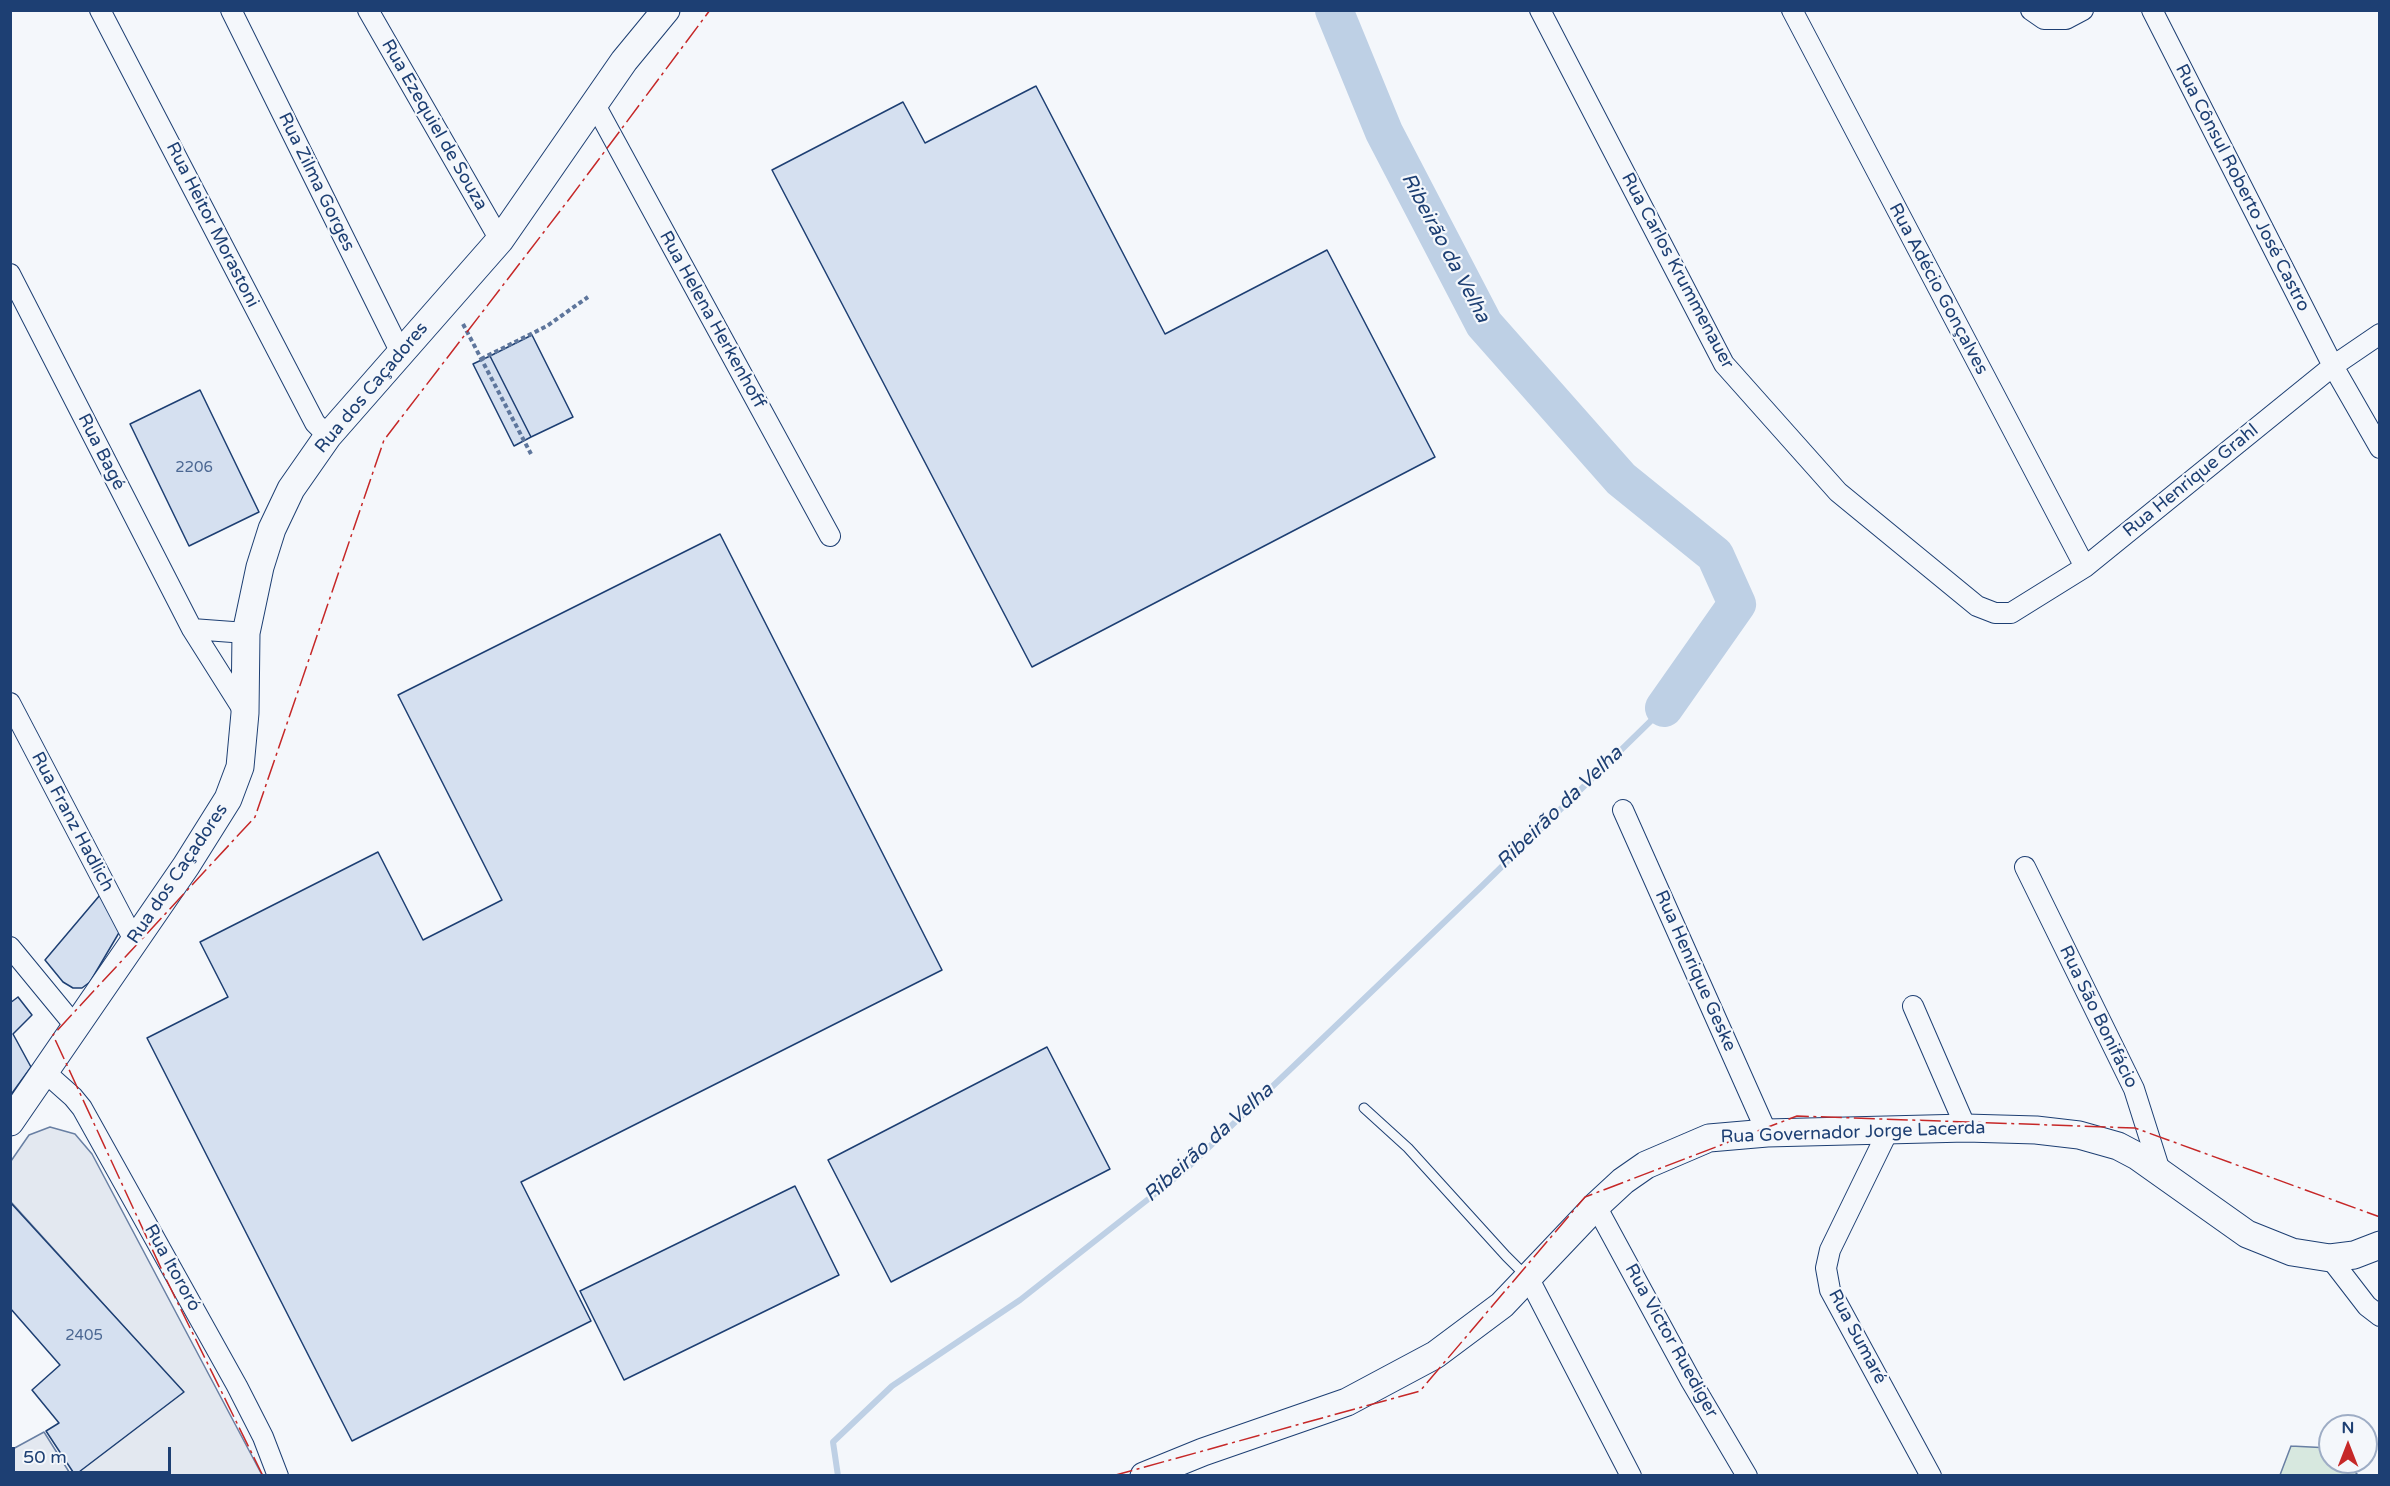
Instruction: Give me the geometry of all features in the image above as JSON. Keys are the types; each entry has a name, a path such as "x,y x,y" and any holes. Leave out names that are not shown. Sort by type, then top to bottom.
{"main road":[{"name":"Rua dos Caçadores","path":"10,1122 46,1073 75,1026 186,866 228,799 240,767 245,713 246,633 260,567 272,529 291,489 328,436 500,240 629,54 666,10"},
{"name":"Rua Governador Jorge Lacerda","path":"1144,1476 1203,1452 1347,1402 1435,1355 1502,1305 1623,1180 1678,1149 1709,1138 1767,1133 1966,1128 2036,1130 2079,1135 2118,1146 2160,1171 2247,1234 2292,1252 2330,1258 2354,1255 2379,1245"}],"street":[{"name":"Rua Zilma Gorges","path":"231,10 401,353"},
{"name":"Rua Ezequiel de Souza","path":"368,10 500,240"},
{"name":"Rua Carlos Krummenauer","path":"1540,10 1724,364 1838,492 1977,606 1995,613"},
{"name":"Rua Adécio Gonçalves","path":"1792,10 2085,567"},
{"path":"2031,10 2044,19 2066,19 2083,10"},
{"name":"Rua Cônsul Roberto José Castro","path":"2152,10 2333,366 2379,448"},
{"name":"Rua Heitor Morastoni","path":"104,12 315,423 328,436"},
{"name":"Rua Helena Herkenhoff","path":"594,103 831,536"},
{"name":"Rua Bagé","path":"10,274 192,629 245,713"},
{"name":"Rua Henrique Grahl","path":"1995,613 2011,613 2085,567 2333,366 2379,334"},
{"path":"192,629 246,633"},
{"name":"Rua Franz Hadlich","path":"10,703 134,940"},
{"name":"Rua Henrique Geske","path":"1623,810 1767,1133"},
{"name":"Rua São Bonifácio","path":"2025,867 2134,1089 2160,1171"},
{"path":"10,947 75,1026"},
{"path":"1913,1006 1966,1128"},
{"name":"Rua Itororó","path":"46,1073 82,1108 237,1386 263,1437 279,1476"},
{"name":"Rua Sumaré","path":"1889,1129 1830,1250 1826,1268 1830,1290 1931,1476"},
{"name":"Rua Victor Ruediger","path":"1596,1206 1691,1381 1747,1476"},
{"path":"2330,1258 2367,1306 2379,1316"},
{"path":"1528,1277 1631,1476"}],"lane":[{"path":"1364,1108 1408,1148 1506,1256 1528,1277"}],"path":[{"path":"481,359 547,326 588,297"},
{"path":"463,324 531,454"}],"shaded area":[{"path":"50,1127 75,1134 92,1154 262,1475 74,1475 183,1392 11,1202 11,1161 29,1135"},
{"path":"44,1432 71,1475 11,1475 11,1450"},
{"path":"2291,1446 2318,1447 2318,1474 2358,1475 2280,1475"}],"building":[{"path":"1036,86 1165,334 1327,250 1435,457 1032,667 772,170 903,102 925,143"},
{"path":"532,335 573,417 531,437 490,356"},
{"path":"490,356 531,437 514,446 473,364"},
{"path":"200,390 259,512 189,546 130,424"},
{"path":"720,534 942,970 521,1182 591,1321 352,1441 147,1038 228,997 200,942 378,852 423,940 502,900 398,695"},
{"path":"100,895 120,931 90,982 82,988 73,988 63,982 45,960"},
{"path":"18,997 32,1015 13,1034 31,1067 10,1096 10,1003"},
{"path":"1047,1047 1110,1169 891,1282 828,1160"},
{"path":"795,1186 839,1275 624,1380 580,1291"},
{"path":"10,1202 184,1392 75,1475 46,1431 59,1423 32,1390 60,1365 10,1308"}],"waterway":[{"name":"Ribeirão da Velha","path":"1334,10 1384,132 1484,324 1621,479 1715,555 1737,604 1664,708"},
{"name":"Ribeirão da Velha","path":"838,1476 833,1442 892,1386 1020,1300 1184,1171 1664,708"}],"power":[{"path":"263,1476 166,1279 53,1035 255,817 384,440 570,198 710,10"},
{"path":"1112,1476 1420,1391 1585,1197 1797,1116 2135,1128 2380,1217"}]}
